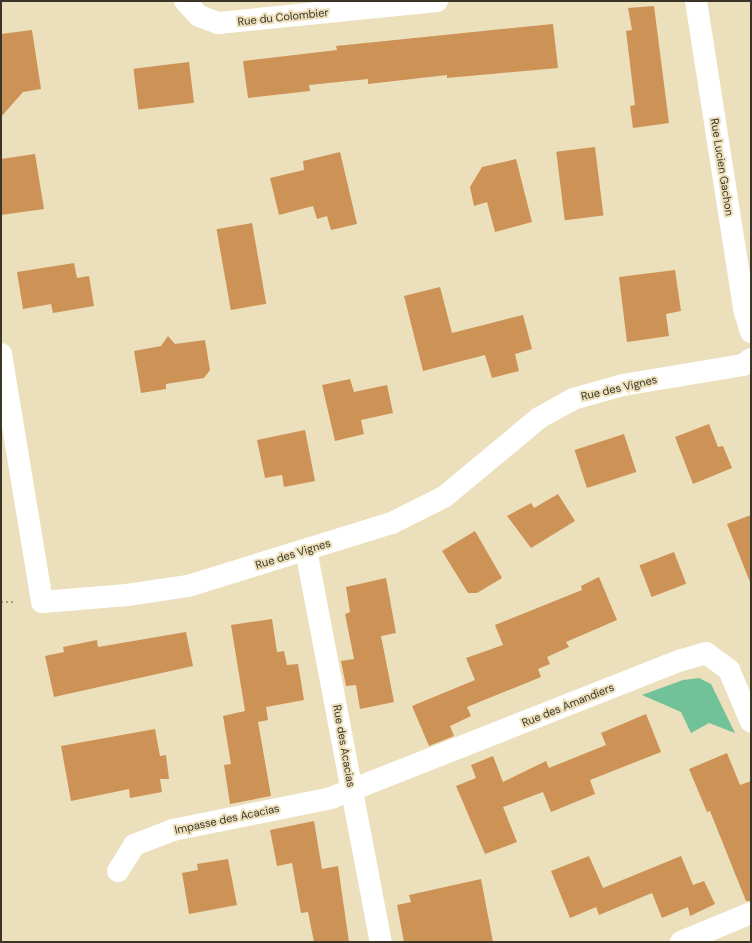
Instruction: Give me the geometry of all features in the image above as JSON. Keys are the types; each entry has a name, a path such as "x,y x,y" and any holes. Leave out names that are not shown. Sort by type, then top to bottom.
{"street":[{"name":"Rue du Colombier","path":"186,1 198,16 218,23 437,1"},
{"name":"Rue Lucien Gachon","path":"696,1 744,309 751,332"},
{"name":"Rue des Vignes","path":"1,354 42,602 127,595 188,586 392,523 427,508 444,497 539,418 573,399 623,385 743,365 751,360"},
{"name":"Rue des Acacias","path":"306,550 346,749 351,791 380,942"},
{"name":"Rue des Amandiers","path":"351,791 682,660 706,653 729,670 751,722"},
{"name":"Impasse des Acacias","path":"118,871 134,845 173,830 331,798 351,791"},
{"path":"681,942 751,913"}],"green space":[{"path":"699,678 711,684 735,733 709,723 691,733 681,712 642,695 683,680"}],"building":[{"path":"654,6 669,123 633,128 630,106 635,105 626,31 632,30 628,8"},
{"path":"553,24 558,68 447,78 447,75 368,84 368,79 309,85 310,91 248,98 243,61 337,50 336,46"},
{"path":"32,30 41,89 23,92 1,117 1,34"},
{"path":"189,62 194,103 138,110 133,69"},
{"path":"595,147 603,215 565,220 556,152"},
{"path":"340,152 357,224 331,230 327,216 317,219 313,206 279,215 270,178 304,170 303,161"},
{"path":"35,154 44,209 1,215 1,159"},
{"path":"516,159 532,222 495,232 487,202 474,206 470,187 482,167"},
{"path":"252,223 266,304 231,310 217,229"},
{"path":"74,263 77,278 89,276 94,306 53,313 51,304 23,309 17,272"},
{"path":"675,270 681,311 666,314 669,336 627,342 619,277"},
{"path":"440,287 452,333 523,315 532,349 515,354 519,371 492,378 485,355 423,371 404,296"},
{"path":"168,336 175,344 205,340 210,370 204,378 166,384 166,389 141,393 134,351 161,346"},
{"path":"350,379 354,392 387,385 393,413 361,420 364,434 335,441 322,385"},
{"path":"709,424 718,447 723,446 732,468 693,484 675,437"},
{"path":"305,430 315,481 284,487 282,475 265,478 257,440"},
{"path":"624,434 636,472 587,488 575,450"},
{"path":"558,494 575,521 531,548 507,516 531,503 534,508"},
{"path":"751,515 751,582 750,582 727,524"},
{"path":"475,531 502,578 477,593 468,593 442,551"},
{"path":"674,552 686,584 652,597 639,565"},
{"path":"599,577 617,620 566,642 569,647 547,657 550,664 538,669 541,677 467,707 471,716 450,726 454,736 429,746 412,706 475,680 466,658 503,645 495,625 582,590 581,586"},
{"path":"386,578 396,633 381,636 394,702 360,709 356,685 346,686 341,661 354,659 345,614 350,612 346,587"},
{"path":"272,619 277,652 284,651 287,665 298,664 304,700 266,707 268,720 258,722 271,796 230,804 224,765 231,764 223,716 245,711 231,625"},
{"path":"186,632 193,666 54,697 45,656 64,652 63,647 97,640 98,647"},
{"path":"646,714 661,752 590,780 595,794 551,812 543,792 503,807 517,842 485,854 456,786 476,778 471,765 493,756 503,782 546,761 549,768 606,745 601,733"},
{"path":"155,729 160,756 166,755 169,779 160,779 162,792 130,798 129,789 71,801 61,746"},
{"path":"727,753 740,785 751,781 751,901 746,901 710,811 707,812 689,769"},
{"path":"314,821 322,869 338,866 349,942 314,942 308,912 301,913 292,863 277,866 270,830"},
{"path":"589,856 603,888 681,856 693,885 704,881 715,904 690,916 688,907 662,918 652,893 599,915 596,907 570,918 551,871"},
{"path":"228,859 237,905 189,914 182,873 198,870 197,864"},
{"path":"481,879 493,942 404,942 397,905 411,902 409,895"}]}
